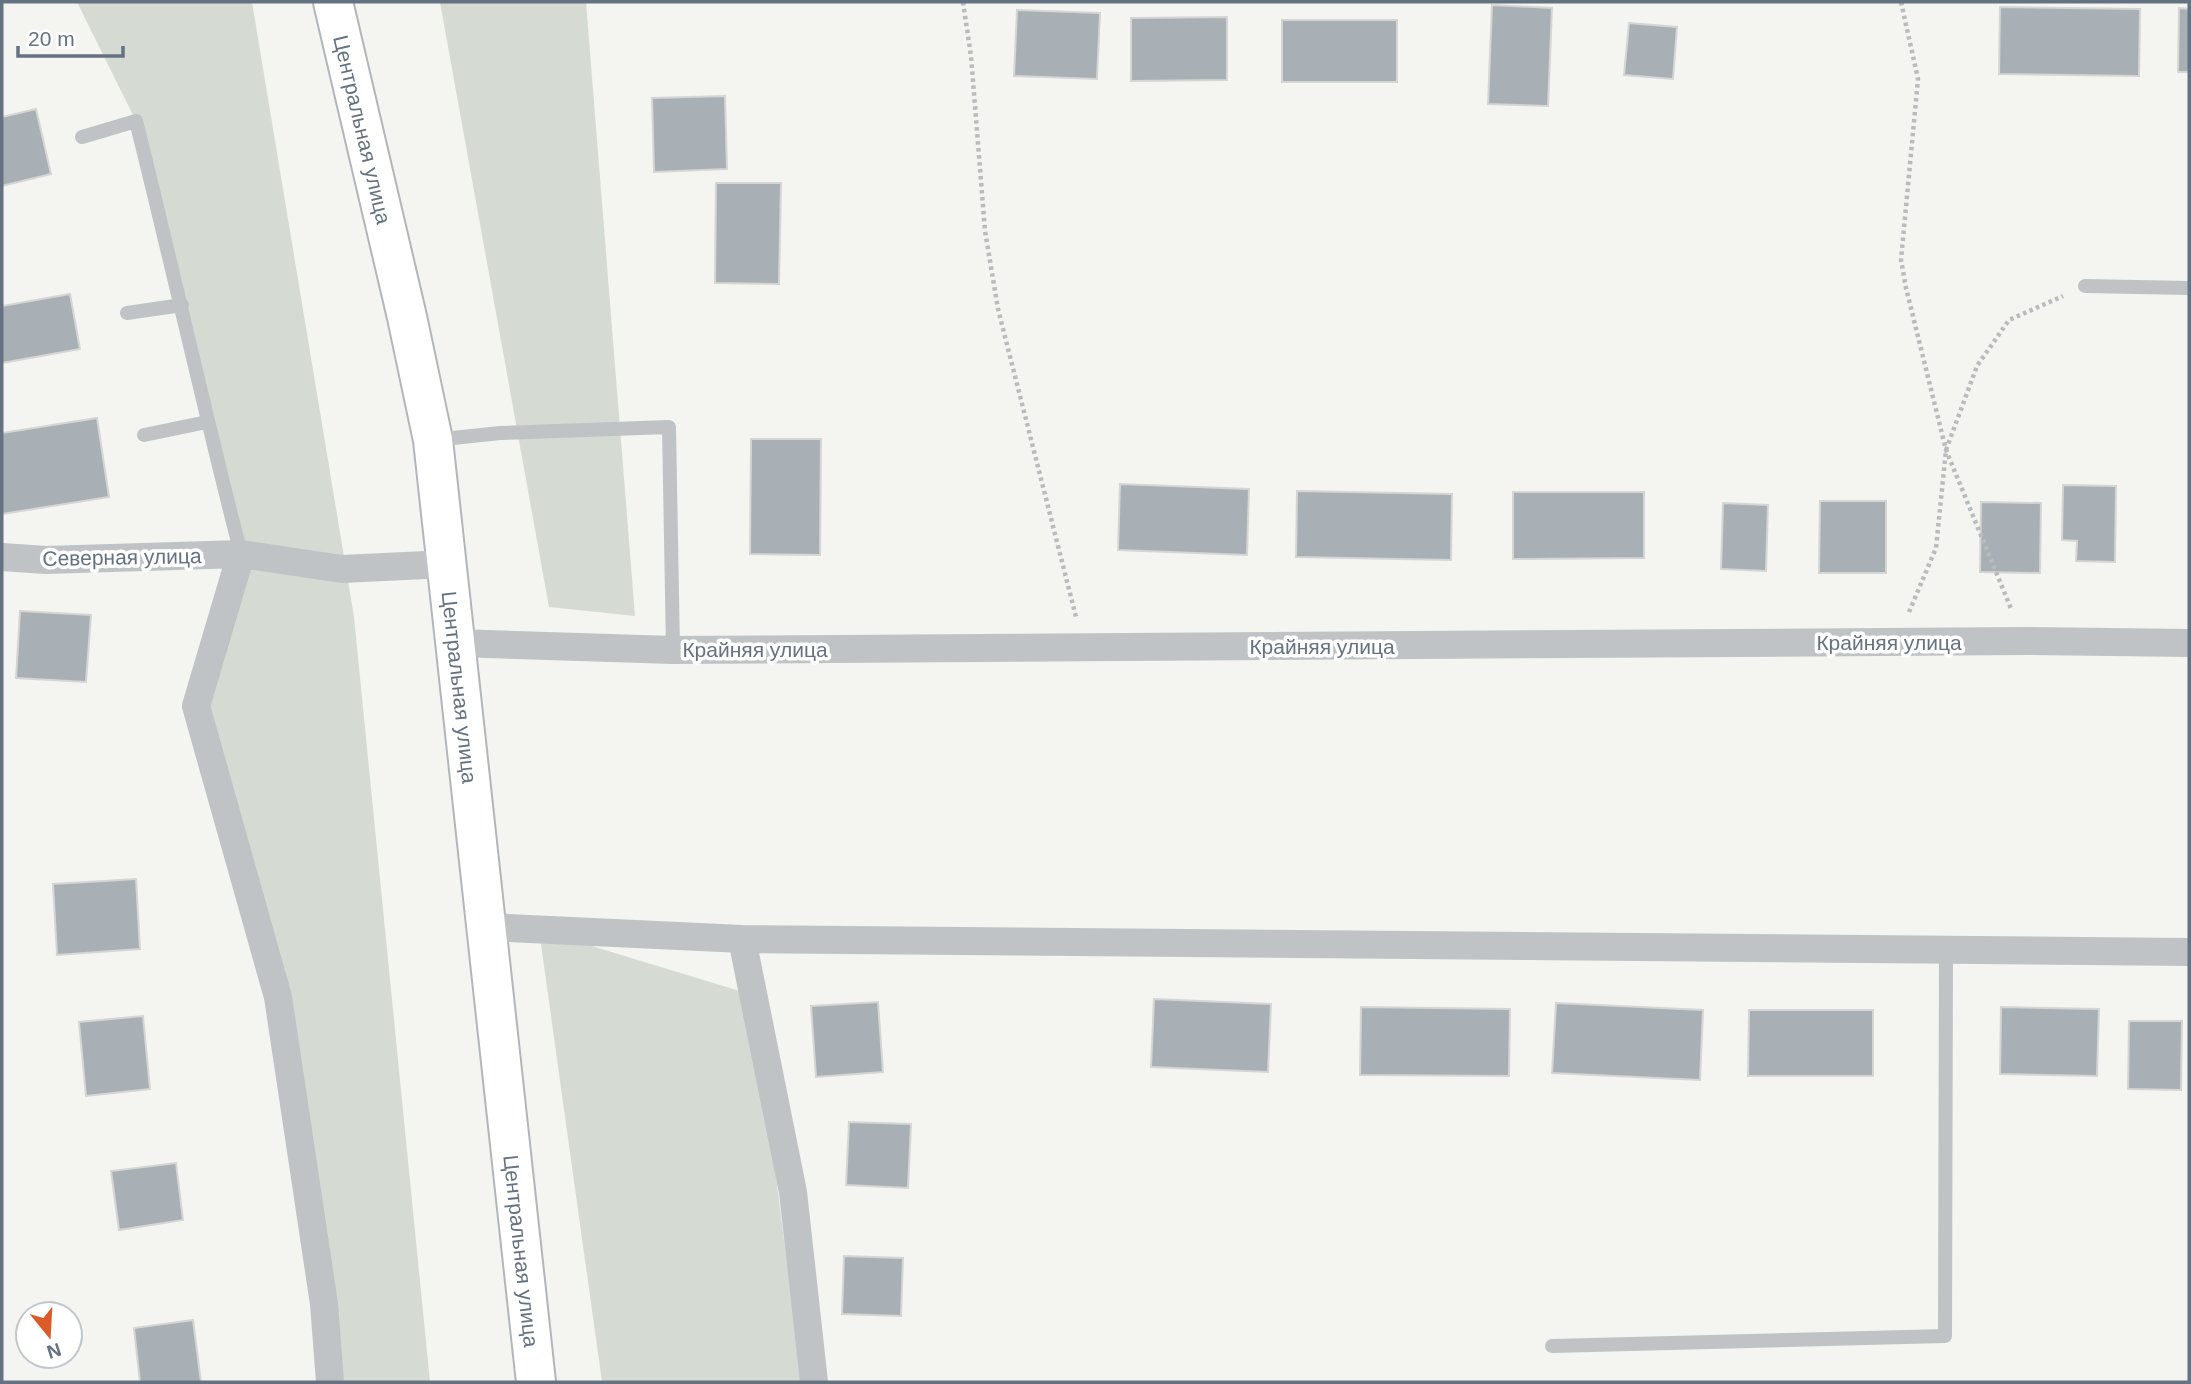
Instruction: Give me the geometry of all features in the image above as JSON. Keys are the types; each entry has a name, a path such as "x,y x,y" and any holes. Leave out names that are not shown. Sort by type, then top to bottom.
{"main road":[{"name":"Центральная улица","path":"333,2 433,440 536,1382"}],"street":[{"name":"Северная улица","path":"2,557 46,560 242,554 342,569 447,564"},
{"path":"242,554 196,706 278,997 324,1304 330,1382"},
{"name":"Крайняя улица","path":"455,643 673,650 2024,641 2189,643"},
{"path":"488,927 742,939 2189,953"},
{"path":"742,939 793,1192 814,1382"}],"lane":[{"path":"82,137 136,121 182,304 207,422 242,554"},
{"path":"2085,286 2189,288"},
{"path":"127,313 182,304"},
{"path":"144,435 207,422"},
{"path":"433,440 500,433 670,427 673,650"},
{"path":"1552,1346 1945,1336 1946,949"}],"path":[{"path":"962,2 971,56 985,231 998,309 1083,648"},
{"path":"1901,2 1918,79 1901,260 1906,288 1946,450 2024,641"},
{"path":"1896,642 1936,548 1946,450 1977,366 2009,320 2085,286"}],"shaded area":[{"path":"77,2 252,2 354,617 430,1382 342,1382 278,997 196,706 241,554 136,121"},
{"path":"440,2 586,2 635,616 549,607"},
{"path":"539,930 753,995 802,1382 602,1382"}],"building":[{"path":"1492,5 1552,8 1548,106 1488,104"},
{"path":"2000,7 2140,9 2139,76 1999,74"},
{"path":"2179,8 2189,9 2189,72 2178,72"},
{"path":"1017,10 1100,13 1097,79 1014,76"},
{"path":"1227,17 1227,80 1131,81 1131,18"},
{"path":"1282,20 1397,20 1397,82 1282,82"},
{"path":"1629,23 1677,27 1673,79 1624,75"},
{"path":"725,96 727,169 654,172 652,98"},
{"path":"36,109 51,174 2,186 2,117"},
{"path":"716,183 781,183 779,284 715,283"},
{"path":"70,294 80,349 2,363 2,306"},
{"path":"97,418 109,497 2,514 2,433"},
{"path":"751,439 821,439 820,555 750,554"},
{"path":"1120,484 1249,489 1247,555 1118,550"},
{"path":"2063,485 2116,486 2115,562 2076,561 2077,541 2062,540"},
{"path":"1297,491 1452,494 1451,560 1296,557"},
{"path":"1513,492 1644,492 1644,558 1513,559"},
{"path":"1820,501 1886,501 1886,573 1819,573"},
{"path":"1981,502 2041,503 2040,573 1980,572"},
{"path":"1723,503 1768,505 1766,571 1721,569"},
{"path":"20,611 91,615 86,682 16,678"},
{"path":"136,879 140,949 57,955 53,884"},
{"path":"1154,999 1271,1004 1268,1072 1151,1067"},
{"path":"878,1002 883,1072 816,1077 811,1006"},
{"path":"1556,1003 1703,1010 1700,1080 1552,1073"},
{"path":"1361,1007 1510,1009 1509,1076 1360,1075"},
{"path":"2001,1007 2099,1009 2097,1076 2000,1074"},
{"path":"1749,1010 1873,1010 1873,1076 1748,1076"},
{"path":"143,1016 150,1089 86,1096 79,1022"},
{"path":"2129,1021 2182,1021 2181,1090 2128,1089"},
{"path":"849,1122 911,1124 908,1188 846,1185"},
{"path":"176,1163 183,1220 119,1230 111,1171"},
{"path":"844,1256 903,1258 901,1316 842,1314"},
{"path":"193,1320 201,1382 140,1382 134,1328"}]}
